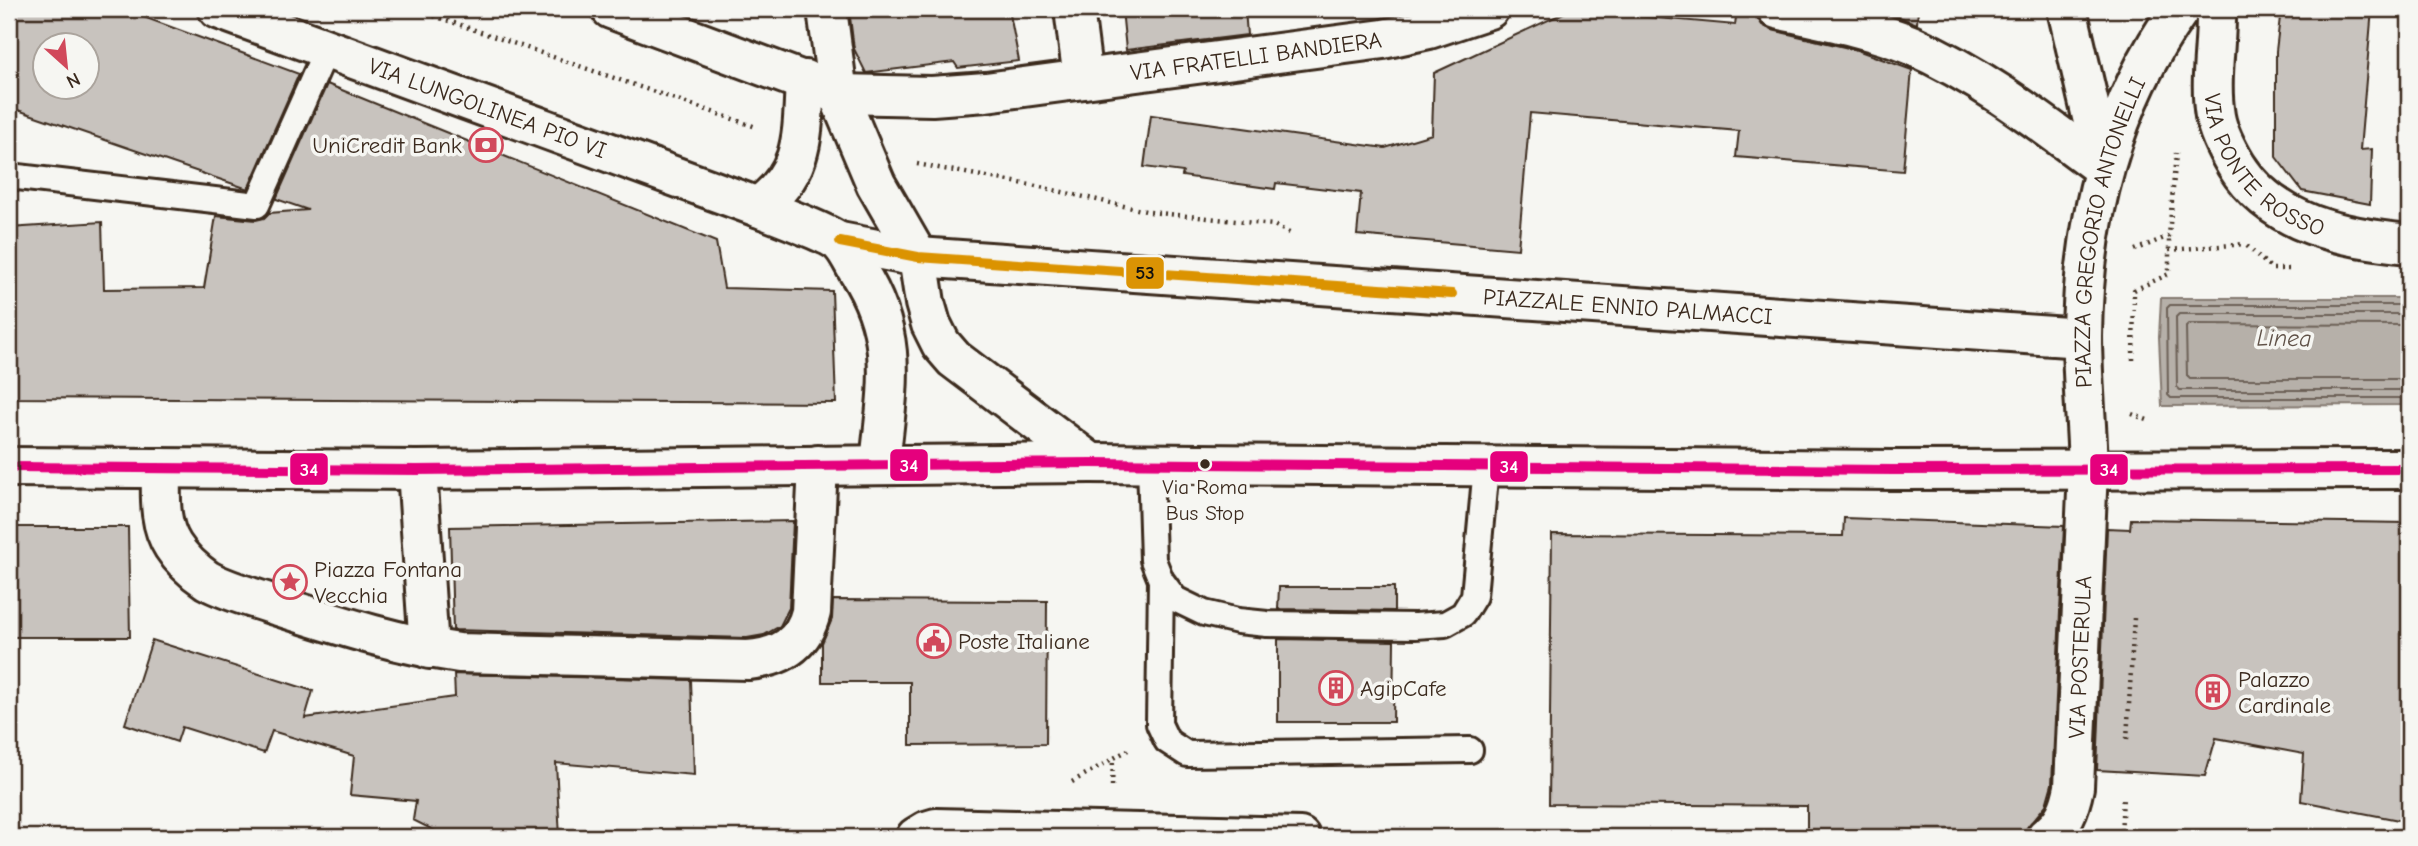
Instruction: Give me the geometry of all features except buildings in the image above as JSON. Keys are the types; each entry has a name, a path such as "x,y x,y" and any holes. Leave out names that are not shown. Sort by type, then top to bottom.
{"street":[{"name":"VIA LUNGOLINEA PIO VI","path":"218,9 758,207 841,242"},
{"name":"VIA FRATELLI BANDIERA","path":"611,9 822,87 932,96 1021,87 1383,39 1429,29 1489,9"},
{"path":"758,207 783,184 798,158 822,87 827,9"},
{"path":"1074,9 1083,79"},
{"path":"1777,9 1886,37 1951,63 2011,101 2104,169"},
{"path":"2067,9 2104,169"},
{"name":"PIAZZA GREGORIO ANTONELLI","path":"2088,469 2082,338 2087,268 2104,169 2130,93 2180,9"},
{"name":"VIA PONTE ROSSO","path":"2216,9 2212,88 2215,118 2228,152 2244,178 2292,218 2351,237 2409,244"},
{"path":"822,87 862,153 881,194 918,257 930,324 941,344 954,359 1091,463"},
{"path":"841,242 873,299 886,336 888,376 880,464"},
{"name":"PIAZZALE ENNIO PALMACCI","path":"841,242 918,257 2082,338"},
{"path":"9,467 417,470 1150,463 1880,470 2409,469"},
{"path":"161,468 162,517 172,544 193,570 229,590 364,634 429,649 489,655 748,660 762,659 779,652 801,638 811,612 818,465"},
{"name":"VIA POSTERULA","path":"2046,837 2064,820 2074,788 2088,469"},
{"path":"417,470 429,649"},
{"path":"916,837 936,828 1300,837"}],"lane":[{"path":"18,177 257,205 327,48"},
{"path":"1150,463 1153,559 1161,580 1175,599 1204,613 1238,621 1348,625 1445,624 1463,614 1474,596 1486,467"},
{"path":"1161,580 1159,724 1167,741 1187,754 1470,750"}],"path":[{"path":"414,9 802,143"},
{"path":"2133,366 2134,290 2169,274 2169,236 2177,139"},
{"path":"862,153 1036,186 1150,212 1274,225 1296,237"},
{"path":"2087,268 2169,236"},
{"path":"2238,236 2272,269 2298,269"},
{"path":"2169,250 2245,244"},
{"path":"2132,403 2132,414 2153,422"},
{"path":"2126,748 2134,618"},
{"path":"1080,779 1161,729"},
{"path":"2121,837 2123,787"}],"water":[{"name":"Linea","path":"2161,298 2409,298 2409,405 2162,406 2159,337"}],"transit line":[{"name":"53","path":"840,242 918,257 1452,294"},
{"name":"34","path":"9,467 417,470 1091,463 1893,470 2409,469"}],"place":[{"name":"UniCredit Bank","path":"486,145"},
{"name":"Via Roma Bus Stop","path":"1205,464"},
{"name":"Piazza Fontana Vecchia","path":"290,582"},
{"name":"Poste Italiane","path":"934,641"},
{"name":"AgipCafe","path":"1336,688"},
{"name":"Palazzo Cardinale","path":"2213,692"}]}
